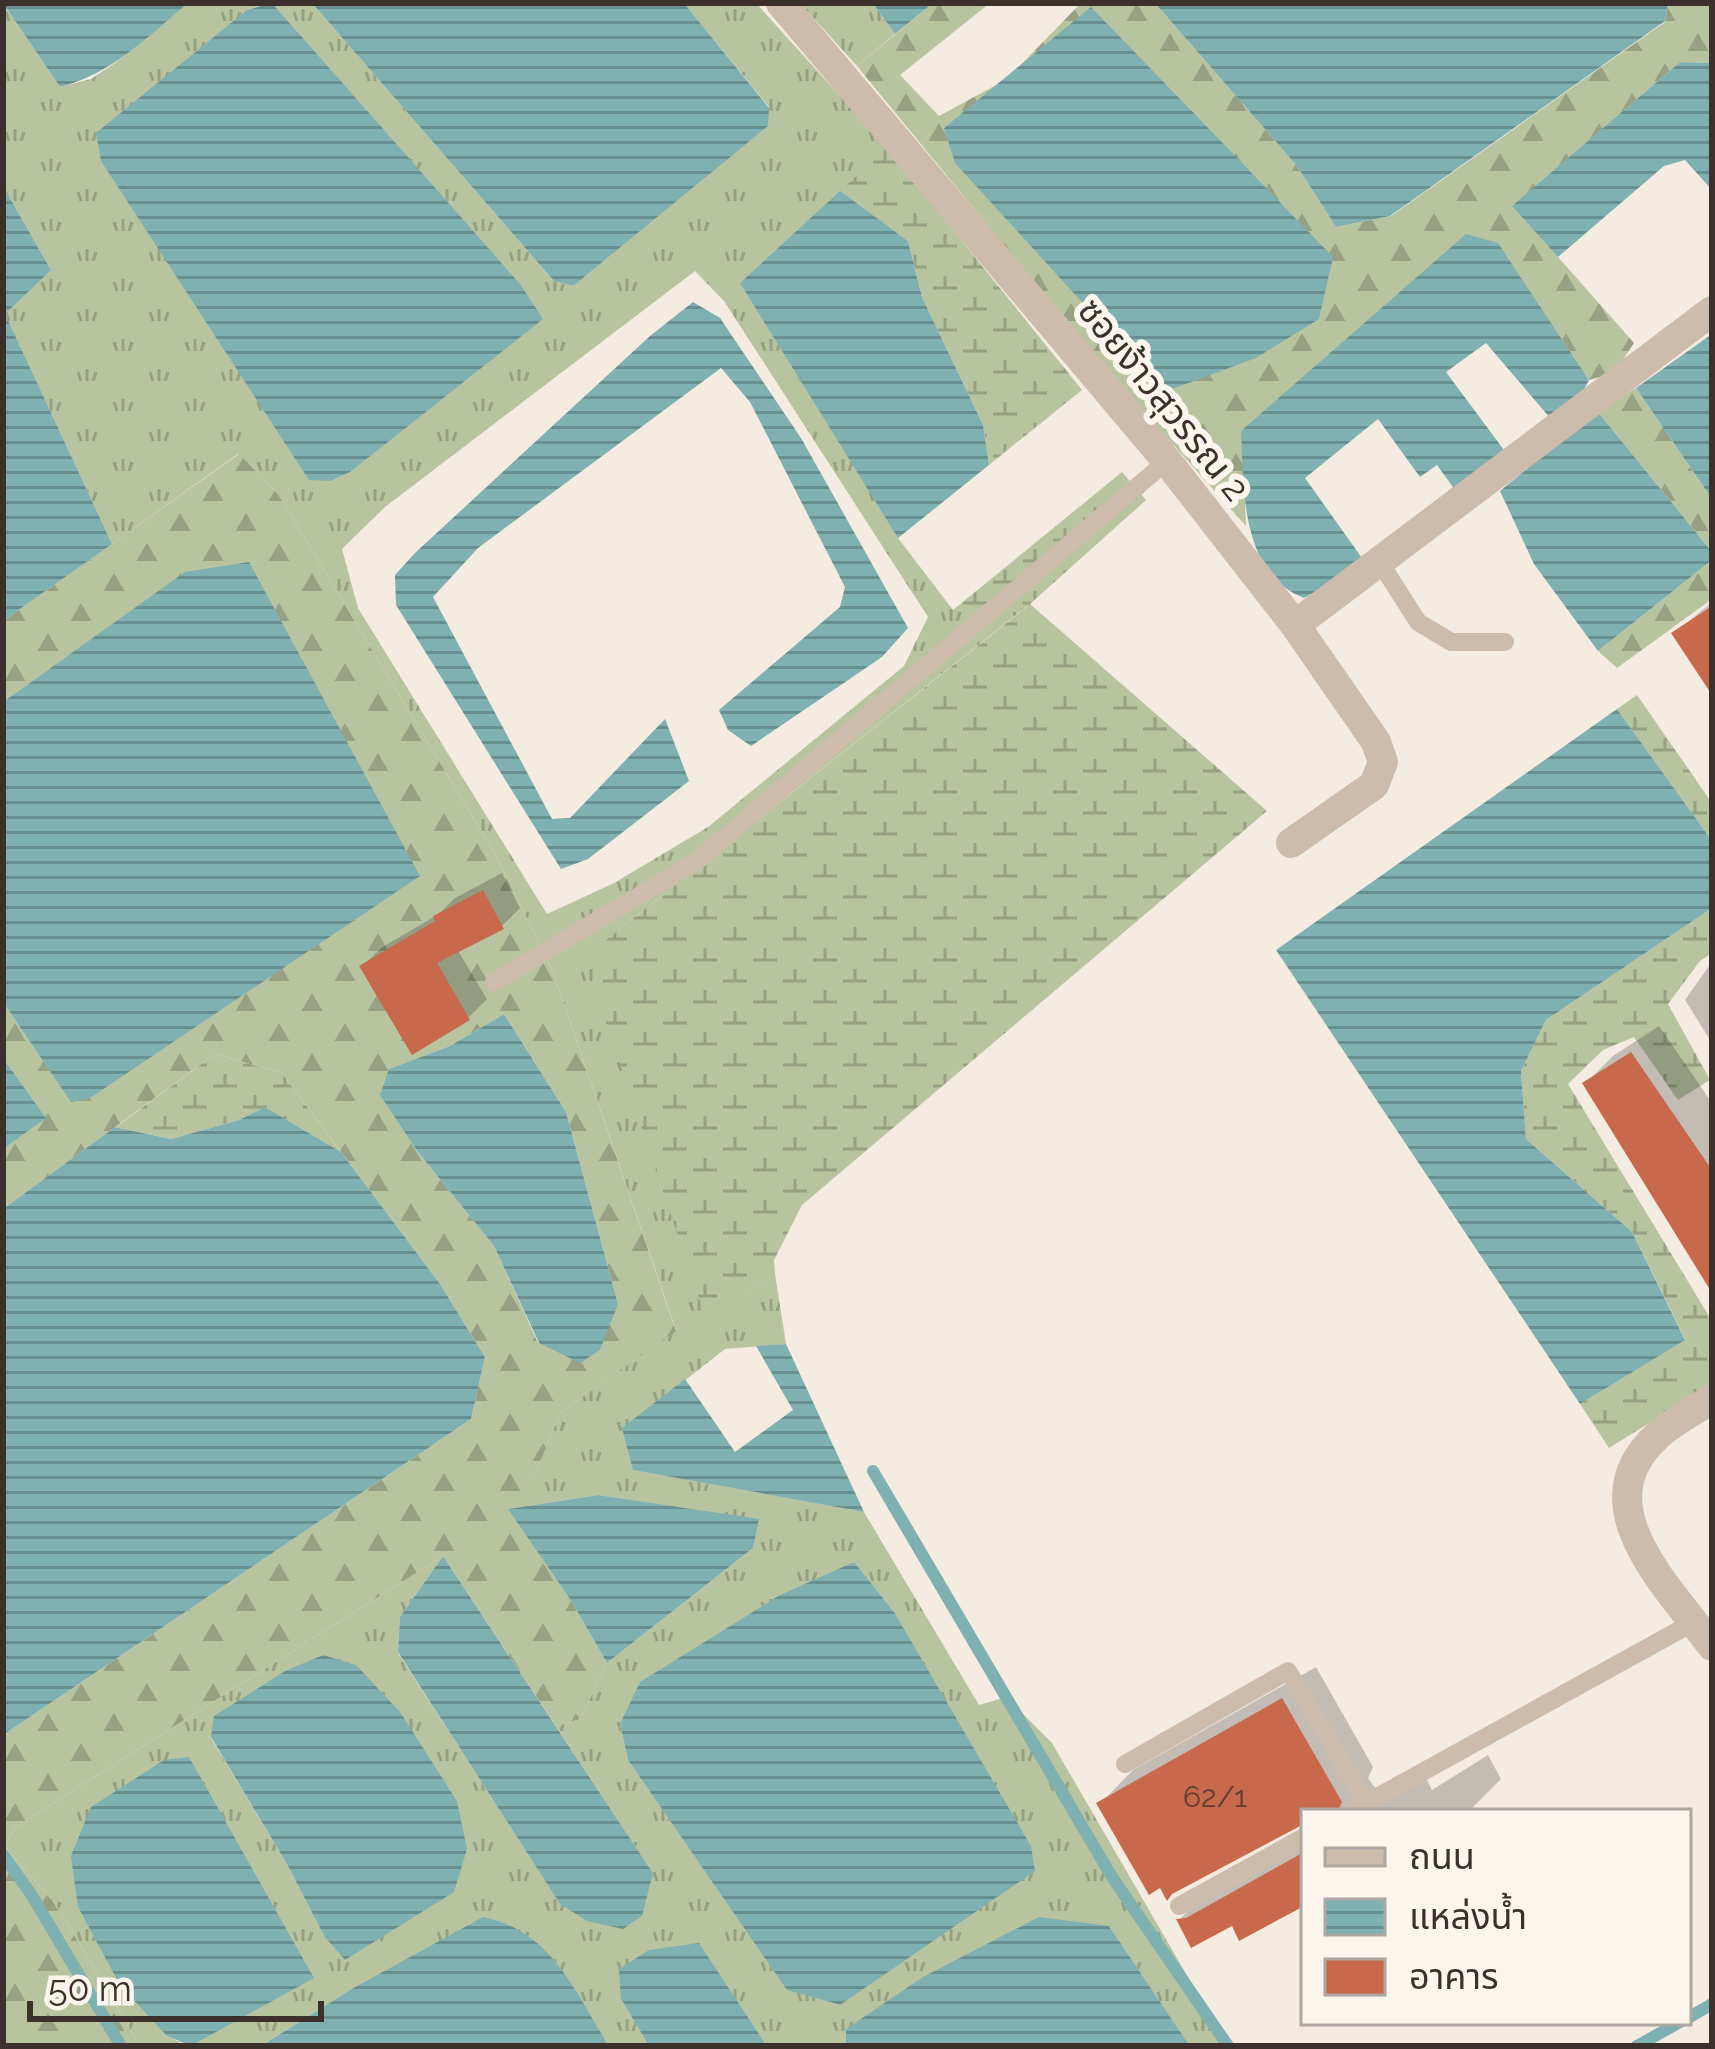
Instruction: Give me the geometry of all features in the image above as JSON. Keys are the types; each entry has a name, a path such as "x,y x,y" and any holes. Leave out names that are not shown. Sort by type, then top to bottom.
{"street":[{"name":"ซอยง้าวสุวรรณ 2","path":"781,3 1167,461 1295,625 1376,742 1384,763 1374,785 1291,844"},
{"path":"1295,625 1712,311"},
{"path":"1703,1634 1641,1552 1628,1519 1627,1488 1637,1461 1655,1438 1712,1400"}],"lane":[{"path":"494,982 697,861 1167,461"},
{"path":"1381,564 1418,622 1451,642 1505,642"},
{"path":"1125,1764 1288,1671 1358,1807 1703,1634"},
{"path":"1179,1906 1301,1839"}],"green space":[{"path":"3,3 60,87 91,79 188,3 270,3 247,10 519,284 272,3 312,3 554,281 573,286 769,107 684,3 756,3 887,148 898,538 953,610 1030,604 607,939 706,1318 775,1274 786,1344 725,1349 623,1429 634,1470 864,1512 979,1705 1006,1697 1052,1743 1228,2046 1190,2046 1109,1926 846,2029 846,2046 767,2046 699,1944 621,1999 649,2046 609,2046 556,1963 350,1990 261,2046 191,2046 313,1978 188,1757 167,2036 187,2046 140,2046 56,1905 5,1847 14,1828 443,1556 400,1617 398,1653 560,1903 653,1873 556,1726 580,1719 607,1663 753,1548 758,1520 598,1495 508,1509 538,1467 561,1412 676,1330 553,972 494,852 278,494 238,454 112,544 4,313 51,270 3,186","holes":["695,271 724,301 928,617 904,666 708,827 614,883 547,914 358,608 342,549 385,507","853,1562 894,1612 898,1964 839,2005 787,1989 628,1760 620,1724","356,1665 324,1936 288,1866 211,1738"]},
{"path":"800,3 873,3 895,34 857,66"},
{"path":"933,3 990,3 900,75 939,116 1007,79 1081,3 1155,3 1297,166 1336,227 1391,216 1665,22 1668,3 1712,3 1712,63 1680,62 1513,206 1634,343 1614,373 1589,380 1498,244 1242,431 1246,526 1102,365 857,66","holes":["974,106 1319,319 944,128"]},
{"path":"887,148 1082,390 989,465 983,425 922,297 908,241 840,191"},
{"path":"1636,388 1712,499 1712,552 1597,411"},
{"path":"239,454 278,494 494,852 553,972 676,1331 561,1412 538,1467 509,1509 607,1663 580,1719 556,1726 443,1556 14,1828 5,1847 56,1905 140,2046 3,2046 3,1735 471,1419 485,1357 440,1284 282,1073 215,1054 3,1209 3,1149 45,1117 3,1058 3,1002 71,1101 185,573 3,702 3,621","holes":["504,1014 566,1112 618,1304 538,1343 494,1246 418,1152 389,1069 450,1046"]},
{"path":"1122,472 1146,500 1030,604 1267,811 802,1205 774,1260 775,1274 706,1319 593,984 607,939 1028,606 953,610"},
{"path":"1712,560 1712,599 1617,668 1598,651"},
{"path":"1637,695 1712,803 1712,841 1617,709"},
{"path":"1712,908 1712,953 1700,961 1668,1004 1710,1080 1678,1100 1634,1037 1603,1050 1568,1084 1712,1321 1712,1384 1609,1448 1580,1404 1685,1339 1632,1232 1526,1139 1521,1071 1546,1020"},
{"path":"215,1054 282,1073 341,1152 265,1107 239,1120 171,1139 116,1127"}],"water":[{"path":"3,3 188,3 113,64 60,87"},
{"path":"272,3 520,284 543,319 350,472 330,481 309,480 101,161 96,133 247,10"},
{"path":"312,3 684,3 769,108 768,126 573,286 554,281"},
{"path":"873,3 933,3 895,34"},
{"path":"1155,3 1668,3 1665,21 1390,216 1336,227 1297,166"},
{"path":"1091,7 1333,257 1319,319 1256,358 1164,392 955,163 944,128"},
{"path":"1680,62 1712,63 1712,190 1685,160 1664,166 1558,257 1512,206"},
{"path":"3,186 51,270 5,314 112,544 3,621"},
{"path":"840,191 908,241 922,297 983,425 989,465 898,538 740,283"},
{"path":"1466,234 1498,243 1589,380 1579,399 1551,419 1486,343 1446,372 1504,450 1455,490 1437,465 1420,477 1378,419 1305,478 1362,558 1336,581 1304,598 1283,586 1257,549 1245,503 1241,431"},
{"path":"693,302 720,318 801,438 908,628 882,657 751,746 728,730 719,710 840,607 845,587 750,402 721,368 478,548 433,597 552,819 570,818 665,719 689,781 588,859 561,869 396,605 395,575 650,336"},
{"path":"1712,334 1712,499 1636,388"},
{"path":"1597,411 1712,552 1712,560 1598,651 1534,564 1500,491"},
{"path":"249,562 420,876 90,1098 71,1102 3,1002 3,702 185,572"},
{"path":"1617,709 1712,841 1712,908 1546,1020 1521,1071 1526,1139 1632,1232 1685,1340 1580,1404 1276,950"},
{"path":"504,1014 566,1112 618,1304 600,1350 580,1363 539,1343 494,1246 418,1152 380,1095 389,1069 450,1046"},
{"path":"3,1058 46,1118 3,1149"},
{"path":"265,1107 341,1152 440,1284 485,1357 471,1419 3,1735 3,1209 115,1127 171,1139 239,1120"},
{"path":"786,1344 864,1512 633,1470 622,1428 685,1379 735,1452 793,1410 756,1346"},
{"path":"598,1495 759,1519 753,1548 607,1663 508,1509"},
{"path":"443,1556 653,1873 642,1916 623,1929 587,1921 560,1904 398,1652 400,1617"},
{"path":"854,1562 894,1612 1031,1846 1035,1871 840,2005 787,1990 628,1760 620,1724 640,1682 780,1595"},
{"path":"323,1655 356,1665 400,1712 457,1801 467,1849 454,1892 345,1960 324,1936 211,1737 214,1716 285,1671"},
{"path":"189,1757 314,1978 191,2046 167,2036 120,1985 78,1907 71,1856 91,1807 164,1760"},
{"path":"483,1917 507,1924 544,1949 609,2046 261,2046 350,1990"},
{"path":"1039,1917 1109,1926 1190,2046 846,2046 846,2029 923,1977"},
{"path":"699,1943 767,2046 649,2046 621,1999 619,1969 649,1950"}],"building":[{"path":"1712,606 1712,695 1671,633"},
{"path":"483,890 504,929 437,963 470,1020 412,1055 359,966 435,921 433,916"},
{"path":"1631,1052 1712,1170 1712,1293 1582,1083"},
{"path":"1282,1698 1342,1802 1338,1809 1301,1809 1301,1826 1172,1894 1167,1901 1160,1888 1149,1895 1096,1803"},
{"path":"1301,1854 1301,1908 1239,1941 1232,1926 1191,1948 1176,1919 1186,1918"}],"waterway":[{"path":"873,1471 1112,1877 1228,2046"},
{"path":"3,1855 121,2046"},
{"path":"1691,2016 1712,2004"},
{"path":"1637,2046 1675,2025"}]}
